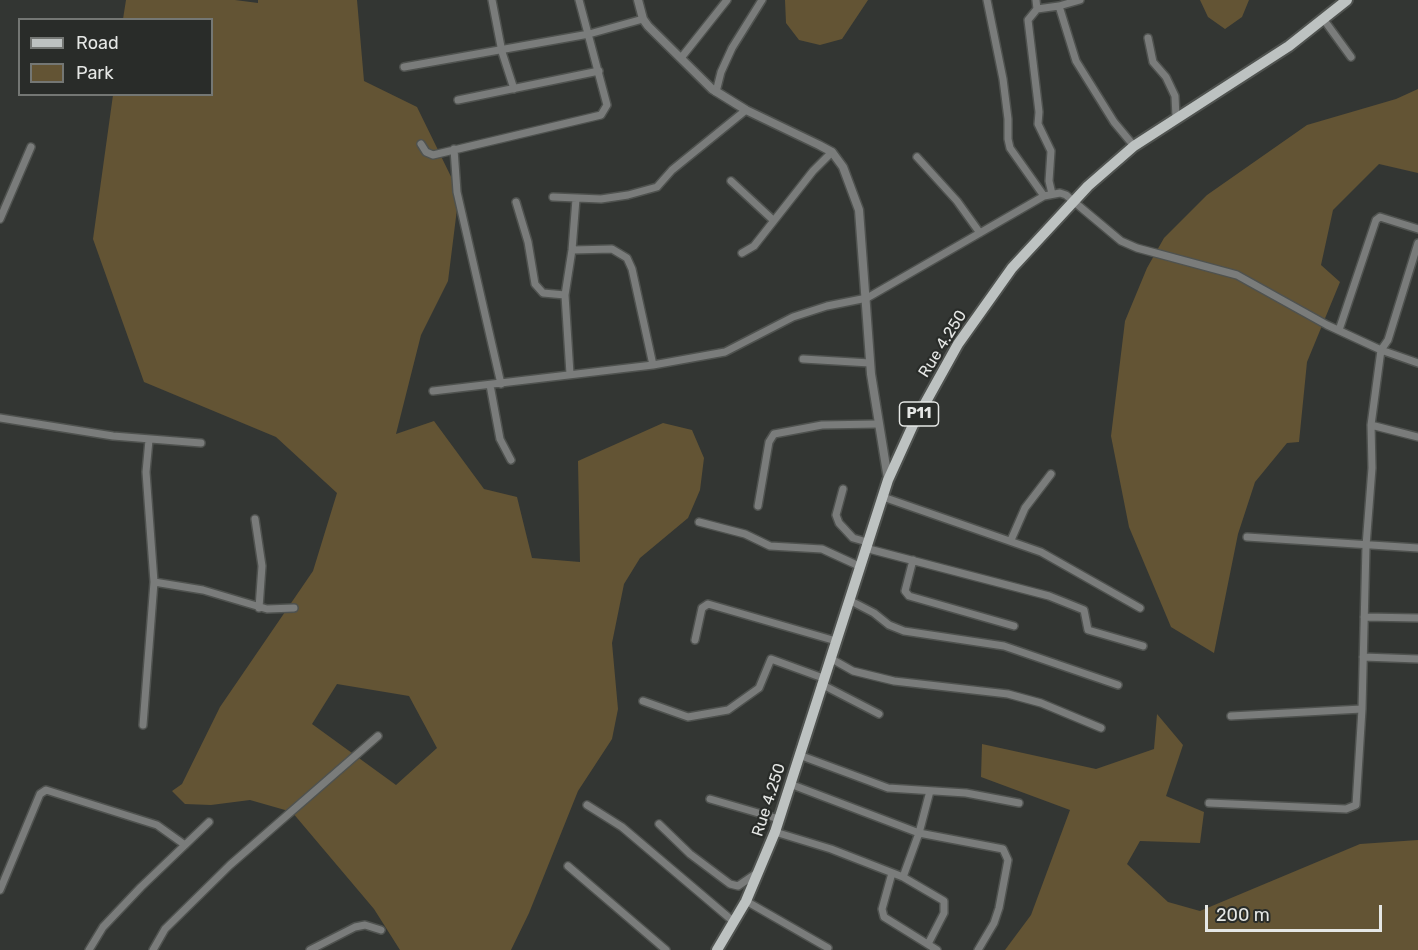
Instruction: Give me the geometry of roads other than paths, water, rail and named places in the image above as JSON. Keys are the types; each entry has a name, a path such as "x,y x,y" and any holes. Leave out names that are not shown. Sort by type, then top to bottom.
{"main road":[{"name":"P11","path":"1324,20 1347,0"},
{"name":"Rue 4.250","path":"717,950 746,901 775,832 888,480 913,425 958,344 1012,268 1071,202 1134,146 1324,20"}],"street":[{"path":"492,0 502,52 514,89"},
{"path":"421,144 429,154 601,115 607,105 579,0"},
{"path":"638,0 643,19 716,92 746,110 832,152 843,167 859,210 870,363 877,424 888,480"},
{"path":"681,58 727,0"},
{"path":"716,92 721,72 732,48 762,0"},
{"path":"987,0 1003,79 1010,148 1044,196"},
{"path":"1036,0 1037,9 1029,20 1039,112 1038,124 1051,151 1049,181 1052,194"},
{"path":"1037,9 1080,0"},
{"path":"1059,6 1076,61 1114,122 1134,146"},
{"path":"404,67 502,52 589,34 643,19"},
{"path":"1324,20 1351,57"},
{"path":"1148,38 1153,62 1166,77 1175,96 1176,117"},
{"path":"458,100 599,72"},
{"path":"553,197 576,199 628,195 657,187 672,170 746,110"},
{"path":"0,219 4,201 31,147"},
{"path":"454,149 457,192 501,384"},
{"path":"742,253 754,246 813,171 832,152"},
{"path":"917,157 957,201 980,233"},
{"path":"731,181 773,220"},
{"path":"433,391 653,365 725,352 793,317 867,298 1044,196 1052,194 1066,195 1071,202 1121,241 1137,249 1237,275 1339,330 1381,350 1418,363"},
{"path":"570,374 565,295 572,250 576,199"},
{"path":"516,202 528,242 535,284 543,293 565,295"},
{"path":"1339,330 1376,220 1380,218 1418,229"},
{"path":"1209,803 1346,809 1353,807 1358,795 1366,546 1372,468 1371,425 1381,350 1388,340 1418,243"},
{"path":"572,250 612,249 627,258 653,365"},
{"path":"802,359 870,363"},
{"path":"490,385 500,439 511,460"},
{"path":"0,418 149,440 201,443"},
{"path":"758,507 769,441 774,434 822,425 877,424"},
{"path":"1371,425 1418,437"},
{"path":"143,725 154,582 146,471 149,440"},
{"path":"1011,540 1025,508 1051,474"},
{"path":"843,489 836,515 839,523 853,538 866,545 913,560 1049,596 1084,610 1088,630 1143,646"},
{"path":"883,497 1041,552 1140,608"},
{"path":"255,519 262,566 259,608"},
{"path":"699,522 745,534 770,546 822,549 860,566"},
{"path":"1247,537 1418,548"},
{"path":"913,560 906,594 1014,626"},
{"path":"154,582 203,590 259,608 294,608"},
{"path":"849,600 874,613 889,625 904,631 1004,646 1118,685"},
{"path":"695,640 702,608 708,604 836,640"},
{"path":"1364,617 1418,618"},
{"path":"1363,657 1418,659"},
{"path":"830,658 853,671 894,681 1008,694 1041,703 1101,729"},
{"path":"643,701 688,717 722,712 757,692 771,659 822,681 879,714"},
{"path":"1231,716 1362,709"},
{"path":"153,950 165,929 230,865 378,736"},
{"path":"799,755 888,788 966,793 1019,803"},
{"path":"790,784 920,833 1003,849 1008,854 1005,883 994,923 978,950"},
{"path":"0,890 40,794 46,790 157,825 185,845"},
{"path":"903,877 920,833 930,792"},
{"path":"710,799 779,819"},
{"path":"587,805 622,827 734,922"},
{"path":"89,950 103,927 209,822"},
{"path":"659,824 690,854 730,884 738,886 759,872"},
{"path":"775,832 831,849 903,877 944,901 944,913 928,944"},
{"path":"568,866 666,950"},
{"path":"892,873 882,913 937,950"},
{"path":"746,901 828,948"},
{"path":"310,950 355,927 365,925 381,930"}]}
